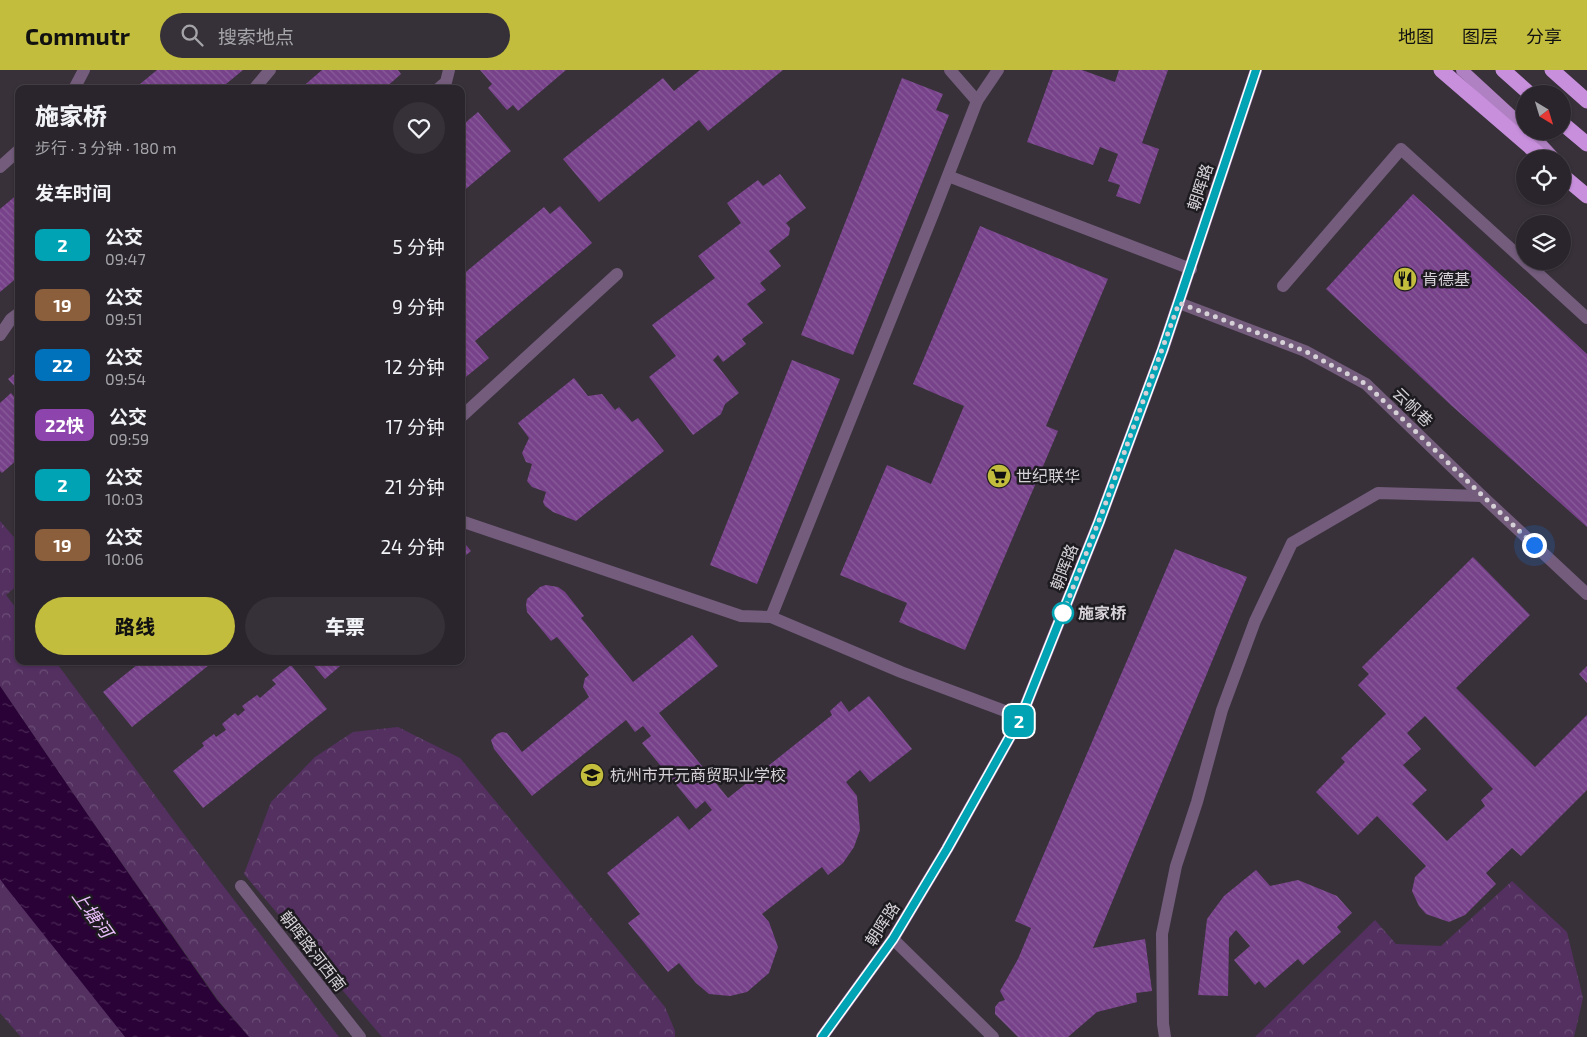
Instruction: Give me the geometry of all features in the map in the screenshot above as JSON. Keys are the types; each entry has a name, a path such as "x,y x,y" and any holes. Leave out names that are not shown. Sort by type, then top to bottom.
{"highway":[{"path":"1441,70 1534,150"},
{"path":"1503,70 1520,85"},
{"path":"1552,70 1587,101"},
{"path":"1571,131 1587,144"},
{"path":"1571,182 1587,194"}],"main road":[{"path":"1462,70 1516,120"},
{"path":"1537,140 1547,150"},
{"path":"1571,177 1587,194"}],"street":[{"path":"76,85 84,70"},
{"path":"257,85 270,70"},
{"path":"443,85 446,82 449,70"},
{"path":"950,70 977,101"},
{"path":"771,617 977,101 998,70"},
{"name":"朝晖路","path":"822,1037 893,939 952,841 1021,717 1099,522 1179,303 1256,70"},
{"path":"1283,286 1401,149 1587,318"},
{"path":"0,167 15,154"},
{"path":"948,176 1191,269"},
{"path":"465,413 616,274"},
{"name":"云帆巷","path":"1179,303 1305,351 1366,384 1587,594"},
{"path":"0,336 15,316"},
{"path":"1166,1037 1163,1024 1162,934 1176,866 1197,802 1222,710 1255,621 1292,544 1378,493 1482,496"},
{"path":"465,522 741,616 771,617 901,672 1021,717"},
{"name":"朝晖路河西南","path":"241,886 360,1037"},
{"path":"893,939 993,1037"}],"green space":[{"path":"0,521 15,538 15,587 6,595 15,607 15,665 58,665 195,849 339,1037 249,1037 218,1000 0,686"},
{"path":"398,727 460,758 665,1007 675,1031 675,1037 382,1037 244,874 271,802 315,757 353,732"},
{"path":"0,861 128,1037 21,1037 0,1013"},
{"path":"1512,881 1567,932 1583,998 1574,1037 1255,1037 1375,920 1396,944 1441,946"}],"water":[{"name":"上塘河","path":"0,686 217,1000 249,1037 125,1037 0,879"}],"building":[{"path":"157,70 243,70 225,85 139,85"},
{"path":"322,70 398,70 401,74 389,85 305,85"},
{"path":"480,70 566,70 518,111 513,105 507,110 488,88 492,84"},
{"path":"700,70 783,70 708,131 699,120 599,202 563,159 663,78 674,91"},
{"path":"1053,70 1082,70 1115,82 1119,70 1168,70 1142,143 1159,149 1140,204 1116,196 1120,185 1108,181 1118,154 1100,147 1093,165 1027,142"},
{"path":"902,78 943,94 936,110 949,115 853,355 801,335"},
{"path":"478,112 511,151 465,190 465,123"},
{"path":"780,174 806,208 786,223 790,228 789,235 769,251 781,266 760,283 766,290 747,304 763,323 742,339 746,344 723,362 718,355 713,360 739,393 725,404 721,414 693,435 649,377 676,356 652,325 715,278 698,256 741,223 727,203 758,180 763,186"},
{"path":"1413,194 1587,354 1587,527 1452,406 1326,289"},
{"path":"15,196 15,279 0,292 0,209"},
{"path":"560,206 592,243 475,341 489,358 465,378 465,273 544,207 550,214"},
{"path":"980,226 1108,279 1046,426 1058,431 965,650 899,622 907,603 840,575 887,465 931,484 964,406 913,384"},
{"path":"792,360 840,379 757,584 710,565"},
{"path":"15,373 15,387 8,379"},
{"path":"574,378 588,396 602,394 615,410 619,407 632,422 638,418 664,451 576,521 553,512 545,506 543,502 546,492 532,487 527,481 532,464 526,462 522,453 529,438 518,423"},
{"path":"11,393 15,398 15,462 2,473 0,471 0,403"},
{"path":"465,544 471,551 465,556"},
{"path":"1175,549 1247,577 1093,948 1145,939 1152,991 1136,993 1137,1002 1097,1012 1068,1037 1018,1037 995,1014 995,1007 999,1002 1005,1000 1000,991 1018,959 1031,928 1015,921"},
{"path":"1473,557 1530,615 1456,688 1535,767 1587,715 1587,790 1521,856 1512,848 1486,873 1496,884 1465,915 1449,922 1426,914 1419,906 1412,891 1415,877 1426,866 1377,816 1358,835 1316,792 1345,762 1341,758 1386,714 1358,685 1369,674 1362,667","holes":["1425,716 1493,789 1481,800 1485,806 1447,841 1412,804 1427,790 1403,765 1421,749 1407,733"]},
{"path":"546,585 558,587 565,592 584,616 581,618 633,682 692,635 718,666 659,713 728,798 832,715 830,711 841,701 849,712 869,696 912,749 870,782 860,770 846,782 857,796 860,830 854,847 843,863 828,875 822,867 762,914 769,922 778,947 769,973 747,992 730,996 709,994 696,983 679,963 668,972 628,923 640,914 607,873 678,816 689,830 712,810 705,801 696,809 642,743 651,736 643,726 635,732 626,720 532,796 494,749 491,740 502,732 507,733 522,752 589,697 583,687 585,678 589,675 557,637 551,641 527,612 527,599 540,587"},
{"path":"137,665 209,665 132,727 103,692"},
{"path":"291,665 327,709 203,808 173,771 204,746 202,743 214,734 216,737 226,730 222,724 235,713 238,716 245,710 242,706 257,695 260,698 276,684 272,680"},
{"path":"313,665 341,665 325,679"},
{"path":"1587,666 1587,683 1579,674"},
{"path":"1256,870 1270,886 1298,880 1337,896 1352,913 1337,927 1341,932 1303,965 1298,959 1265,988 1259,981 1255,985 1234,960 1250,946 1236,930 1229,938 1228,996 1198,995 1207,919 1224,896"}],"bus line":[{"name":"2","path":"822,1037 893,939 947,849 1021,717 1099,522 1163,349 1256,70"}],"place":[{"name":"肯德基","path":"1405,279"},
{"name":"世纪联华","path":"999,476"},
{"name":"施家桥","path":"1063,613"},
{"name":"杭州市开元商贸职业学校","path":"592,775"}],"route":[{"path":"1063,613 1060,621 1179,303 1305,351 1366,384 1534,545"}]}
